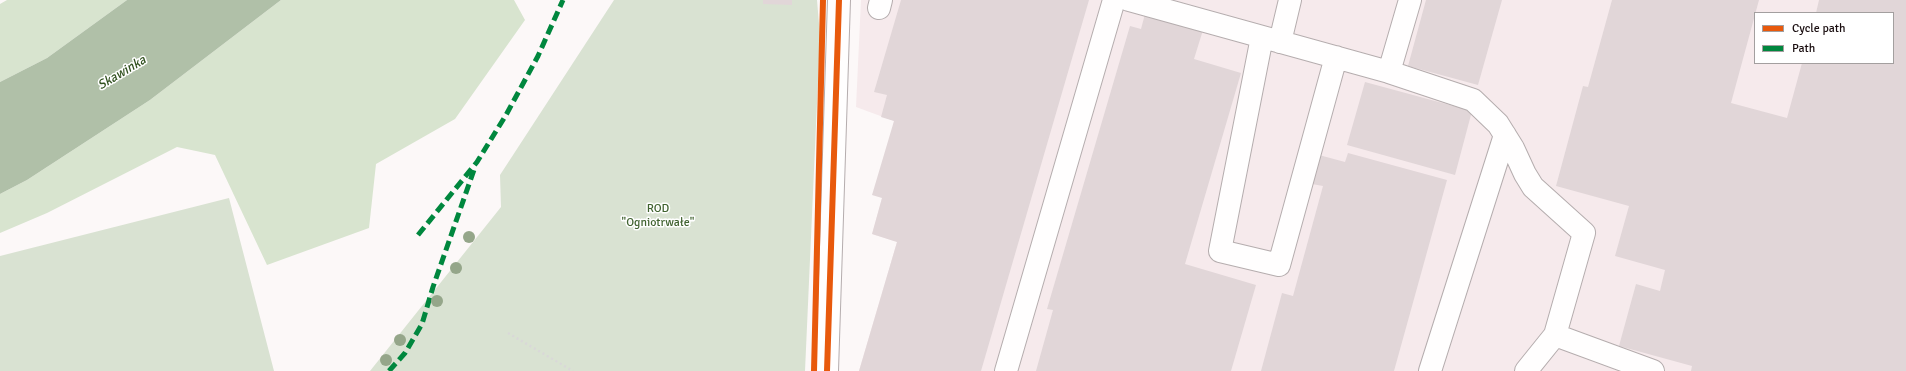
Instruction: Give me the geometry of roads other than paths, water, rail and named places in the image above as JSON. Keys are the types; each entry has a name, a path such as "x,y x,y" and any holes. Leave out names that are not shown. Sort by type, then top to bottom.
{"street":[{"path":"827,371 839,0"},
{"path":"1006,371 1114,0"},
{"path":"1129,0 1389,72 1473,100 1498,124 1533,187 1584,233 1555,335 1526,371"},
{"path":"1290,0 1271,39 1220,251 1279,265 1336,57"},
{"path":"1389,72 1410,0"},
{"path":"1430,371 1505,136"},
{"path":"1555,335 1653,371"}],"water":[{"name":"Skawinka","path":"127,0 281,0 150,100 27,180 0,194 0,82 47,58"}],"park label":[{"name":"ROD \"Ogniotrwałe\"","path":"658,216"}]}
